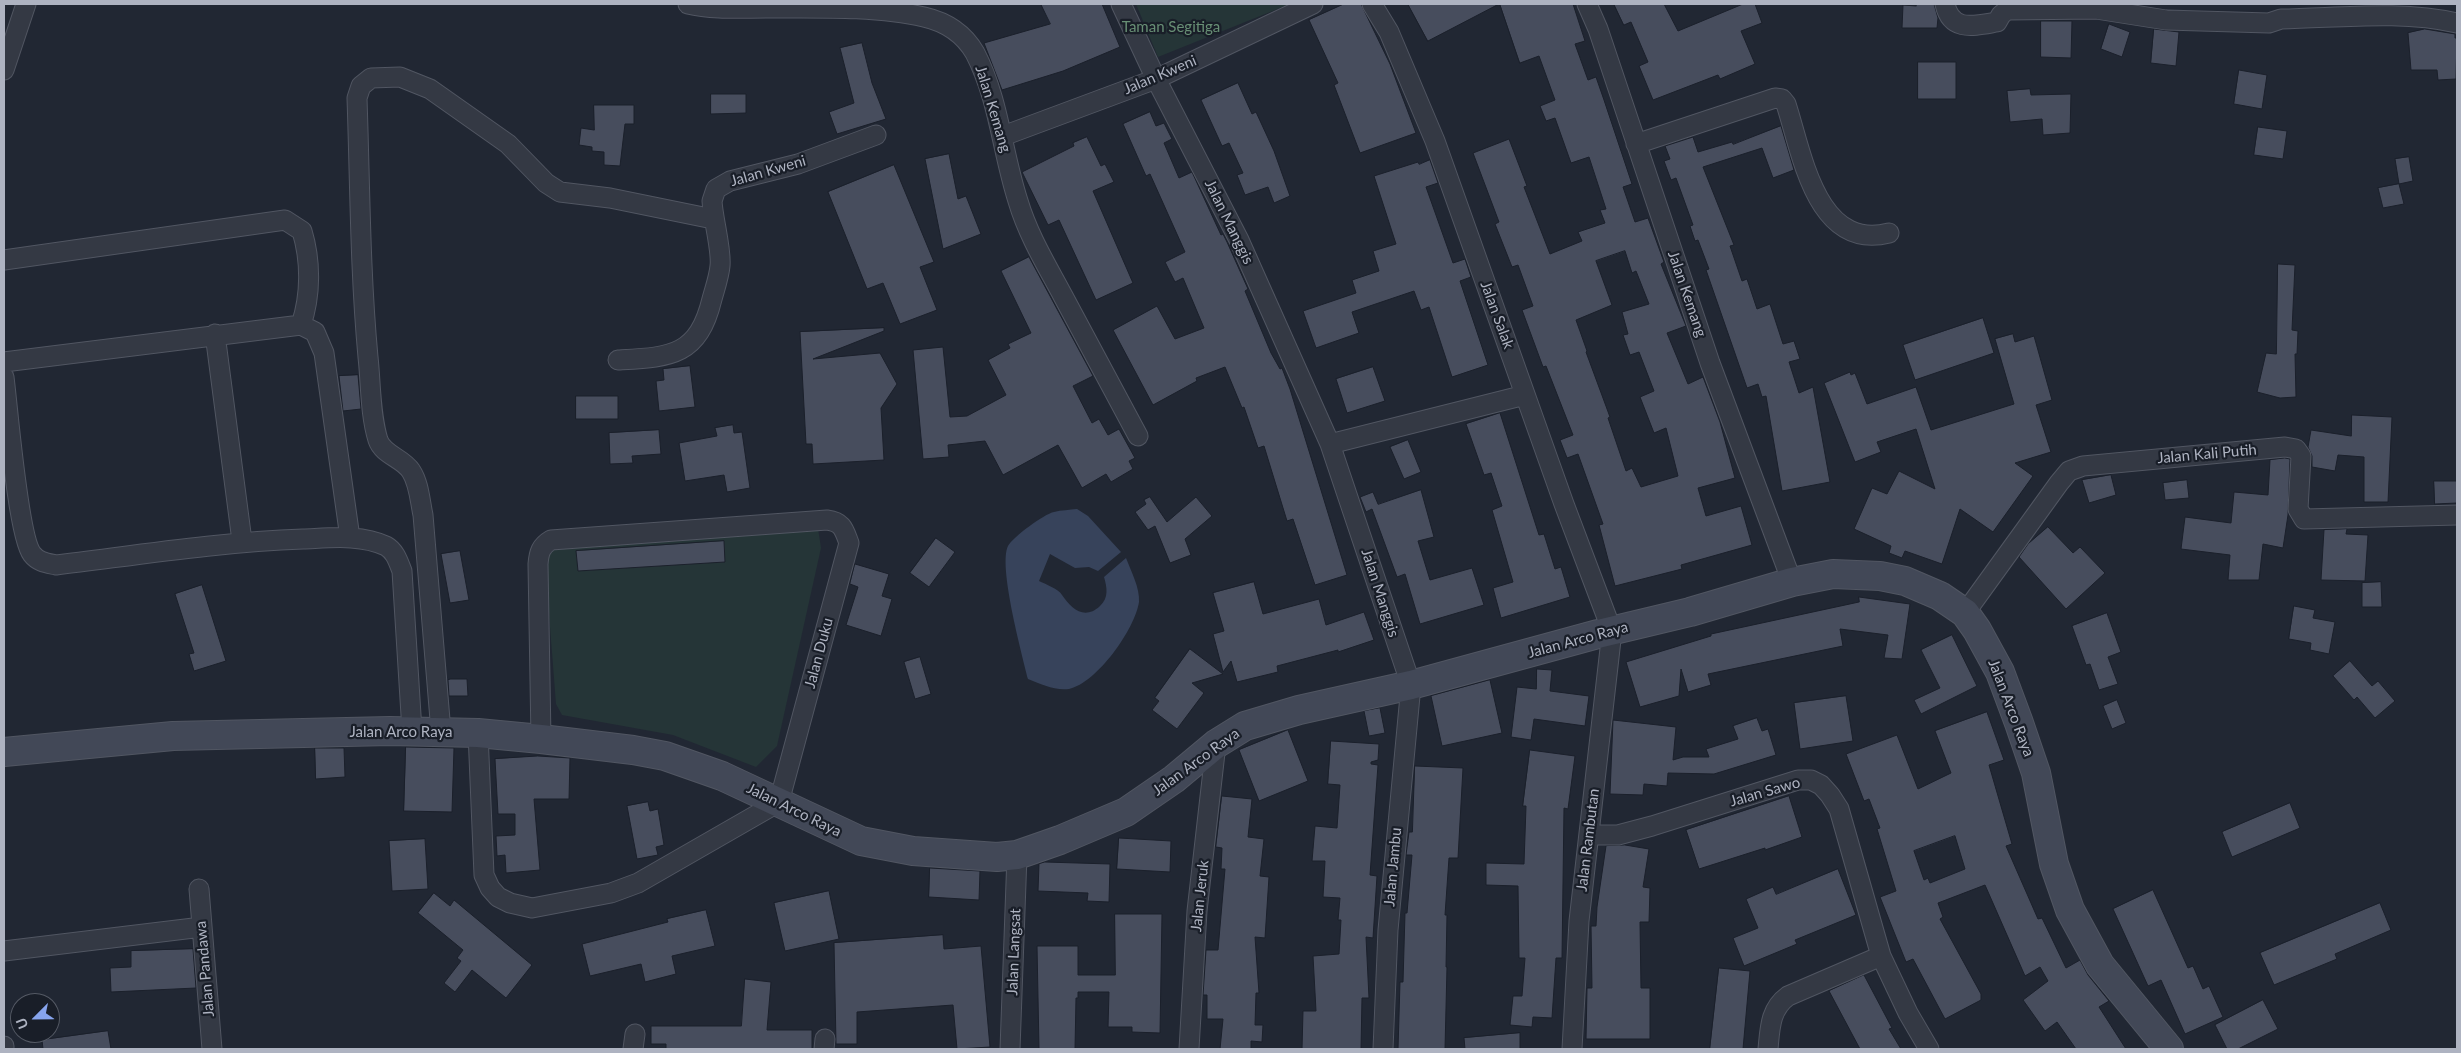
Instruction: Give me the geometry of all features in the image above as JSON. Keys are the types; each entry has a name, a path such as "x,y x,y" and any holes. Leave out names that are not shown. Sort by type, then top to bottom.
{"main road":[{"name":"Jalan Arco Raya","path":"4,752 173,736 412,731 478,733 541,739 633,750 665,756 722,776 843,834 885,848 997,857 1017,855 1091,828 1126,812 1174,780 1216,744 1245,726 1299,710 1411,685 1690,612 1792,582 1833,574 1880,576 1905,581 1940,596 1965,613 2000,672 2019,723 2036,773 2054,864 2070,910 2100,965 2169,1049"}],"street":[{"path":"4,70 26,4"},
{"name":"Jalan Kemang","path":"688,4 734,8 815,8 895,12 925,17 947,24 962,36 974,52 989,88 1003,136 1018,202 1036,246 1138,436"},
{"name":"Jalan Manggis","path":"1122,4 1156,79 1239,240 1330,444 1411,685"},
{"name":"Jalan Kweni","path":"1003,136 1156,79 1313,4"},
{"name":"Jalan Salak","path":"1372,4 1396,48 1435,142 1612,631"},
{"name":"Jalan Kemang","path":"1587,4 1598,29 1710,363 1792,582"},
{"path":"1945,4 1947,16 1954,22 1963,25 1997,22 2007,10 2054,9 2096,9 2166,20 2269,23 2284,11 2431,17 2457,23"},
{"path":"441,732 423,515 419,491 411,470 400,460 385,451 378,442 374,416 364,308 357,98 360,86 371,78 400,77 430,89 508,144 546,183 560,192 610,198 713,219"},
{"path":"1636,144 1775,98 1782,99 1786,104 1815,192 1830,218 1859,234 1889,232"},
{"name":"Jalan Kweni","path":"618,360 659,357 679,351 697,338 708,315 721,264 713,219 713,196 719,186 730,181 798,164 876,135"},
{"path":"4,260 285,220 302,231 307,248 307,306 301,325"},
{"path":"4,362 215,334 301,325 315,332 324,353 350,538"},
{"path":"215,334 242,541"},
{"path":"4,377 22,520 29,550 33,556 42,562 56,565 242,541 350,538 384,545 393,551 402,571 412,731"},
{"path":"1330,444 1525,395"},
{"name":"Jalan Kali Putih","path":"1965,613 2058,483 2070,472 2083,466 2285,447 2296,449 2301,456 2298,509 2304,519 2457,515"},
{"name":"Jalan Duku","path":"541,739 538,553 543,545 551,540 837,522 844,527 849,543 779,802"},
{"name":"Jalan Rambutan","path":"1572,1049 1579,921 1612,631"},
{"name":"Jalan Jambu","path":"1383,1049 1388,930 1411,685"},
{"path":"478,733 484,875 490,888 498,897 520,906 544,907 626,888 779,802"},
{"name":"Jalan Jeruk","path":"1189,1049 1197,911 1216,744"},
{"name":"Jalan Sawo","path":"1588,835 1606,836 1630,832 1696,814 1798,780 1811,780 1830,795 1844,821 1881,956 1908,1013 1929,1049"},
{"name":"Jalan Langsat","path":"1010,1049 1017,855"},
{"name":"Jalan Pandawa","path":"199,889 212,1049"},
{"path":"4,951 202,927"},
{"path":"1768,1049 1773,1013 1778,1003 1788,996 1881,956"}],"green space":[{"name":"Taman Segitiga","path":"1136,4 1290,4 1158,57"},
{"path":"818,528 821,548 777,746 756,767 673,735 562,715 556,704 544,550"}],"water":[{"path":"1077,509 1088,516 1121,552 1098,571 1089,567 1075,568 1050,554 1039,581 1058,591 1078,611 1083,613 1089,612 1100,606 1105,600 1106,588 1104,577 1126,558 1137,585 1139,602 1136,613 1122,640 1102,666 1080,685 1069,689 1059,689 1028,679 1008,590 1006,556 1011,542 1036,521 1054,512"}],"building":[{"path":"1041,4 1102,4 1120,47 1063,71 1002,90 984,43 1050,24"},
{"path":"1344,4 1361,4 1390,64 1416,133 1360,153 1334,85 1338,83 1309,20"},
{"path":"1408,4 1499,4 1428,41"},
{"path":"1500,4 1573,4 1585,41 1575,44 1588,80 1596,77 1604,100 1632,184 1623,187 1635,222 1648,218 1664,262 1661,264 1686,326 1667,333 1688,384 1703,377 1720,422 1735,478 1698,488 1706,516 1741,506 1752,545 1681,565 1682,569 1615,586 1599,525 1603,524 1578,454 1567,458 1560,440 1573,435 1546,366 1543,367 1522,310 1533,306 1518,265 1512,267 1495,224 1499,222 1473,153 1509,139 1527,186 1524,187 1550,254 1582,241 1578,232 1605,223 1600,210 1606,209 1589,157 1571,163 1555,118 1546,121 1540,106 1555,100 1539,56 1520,63","holes":["1625,251 1632,273 1636,271 1649,304 1622,312 1628,334 1623,335 1630,355 1639,352 1654,391 1640,397 1654,433 1666,428 1678,476 1641,487 1632,468 1626,471 1608,418 1610,417 1576,320 1612,305 1596,261"]},
{"path":"1614,4 1664,4 1678,31 1743,4 1755,4 1762,23 1741,31 1755,64 1720,79 1718,75 1653,100 1639,66 1648,62 1631,22 1624,25"},
{"path":"1916,4 1934,4 1938,18 1937,28 1902,28 1903,5 1916,6"},
{"path":"2041,21 2072,21 2071,58 2041,57"},
{"path":"2109,24 2130,32 2122,57 2101,49"},
{"path":"2154,29 2179,32 2176,66 2151,63"},
{"path":"2425,29 2455,34 2455,38 2457,38 2456,79 2438,80 2437,70 2411,70 2408,33"},
{"path":"862,43 872,83 886,119 837,134 829,112 854,103 840,48"},
{"path":"1918,62 1956,62 1956,99 1918,99"},
{"path":"2239,70 2267,75 2262,109 2234,104"},
{"path":"1238,83 1252,114 1256,112 1274,151 1290,196 1274,203 1268,187 1245,195 1237,175 1243,173 1229,143 1222,146 1201,100"},
{"path":"2030,89 2031,95 2071,94 2070,133 2043,135 2042,119 2010,122 2007,91"},
{"path":"711,94 746,94 746,113 711,114"},
{"path":"594,105 634,105 634,124 625,124 620,166 604,165 604,152 592,151 592,147 579,145 581,128 594,130"},
{"path":"1150,112 1156,126 1164,123 1172,139 1164,143 1179,178 1192,172 1248,289 1245,291 1271,353 1280,369 1282,368 1347,575 1315,585 1293,519 1287,521 1264,446 1258,448 1244,407 1242,408 1225,367 1196,378 1197,381 1153,405 1113,330 1157,306 1175,339 1204,328 1183,278 1175,282 1165,262 1185,252 1150,174 1146,176 1123,124"},
{"path":"1781,126 1794,170 1773,178 1762,148 1703,167 1734,245 1730,246 1742,281 1747,279 1757,309 1770,304 1783,344 1794,341 1800,359 1789,362 1799,393 1813,387 1830,482 1782,491 1766,396 1762,397 1758,384 1747,388 1706,270 1709,269 1698,240 1695,241 1690,226 1693,225 1676,178 1671,180 1664,161 1670,159 1665,146 1693,137 1698,152 1732,142 1733,144"},
{"path":"2258,127 2287,131 2283,159 2254,155"},
{"path":"1087,137 1101,166 1105,164 1114,182 1093,191 1133,283 1096,300 1059,220 1048,225 1022,172 1074,146 1073,143"},
{"path":"949,154 958,199 966,196 981,234 943,249 925,159"},
{"path":"2409,157 2413,181 2399,184 2395,159"},
{"path":"1430,160 1438,183 1426,187 1453,263 1465,259 1471,277 1460,281 1488,365 1452,377 1429,307 1421,310 1414,291 1352,312 1359,333 1316,348 1303,311 1356,293 1352,280 1379,271 1373,251 1396,244 1374,176"},
{"path":"894,165 934,262 920,267 937,310 900,324 883,283 867,289 828,192"},
{"path":"2399,184 2404,204 2383,208 2378,188"},
{"path":"1029,257 1093,376 1073,386 1092,423 1099,419 1108,435 1119,429 1135,458 1129,461 1133,469 1111,482 1106,474 1082,488 1058,445 1003,475 985,441 948,445 949,457 923,459 913,350 943,347 950,417 967,416 1006,395 988,360 1010,348 1008,344 1031,333 1001,271"},
{"path":"2278,264 2295,265 2292,330 2298,331 2297,354 2295,354 2296,397 2280,398 2257,392 2266,353 2276,354"},
{"path":"1983,318 1994,353 1915,380 1903,345"},
{"path":"884,328 884,331 813,359 880,353 897,384 881,408 884,460 813,464 812,444 806,444 800,332"},
{"path":"2013,334 2015,342 2034,336 2052,400 2036,405 2051,452 2015,463 2033,476 1993,532 1960,509 1942,564 1905,551 1902,558 1889,553 1891,546 1854,529 1872,488 1887,494 1899,471 1935,489 1916,429 1877,442 1881,452 1855,462 1824,383 1850,372 1851,375 1855,373 1867,404 1916,387 1931,430 2014,404 1995,339"},
{"path":"690,366 695,407 659,411 656,381 664,380 663,369"},
{"path":"1373,367 1385,401 1347,413 1336,379"},
{"path":"358,375 361,409 343,411 339,376"},
{"path":"576,396 618,396 618,419 576,419"},
{"path":"1500,413 1539,535 1544,534 1555,569 1561,567 1570,597 1501,618 1493,588 1513,582 1492,510 1502,506 1491,473 1484,475 1466,424"},
{"path":"2352,415 2392,417 2388,502 2364,502 2364,457 2338,455 2335,471 2312,467 2312,456 2308,447 2311,430 2351,436"},
{"path":"733,425 734,433 742,432 750,488 727,492 724,475 685,481 679,443 717,436 715,428"},
{"path":"659,430 661,454 632,456 633,463 610,464 609,433"},
{"path":"1408,440 1421,472 1404,479 1390,447"},
{"path":"2290,459 2288,515 2283,548 2263,544 2259,580 2228,580 2230,555 2181,549 2185,517 2231,523 2234,492 2268,495 2270,460"},
{"path":"2111,475 2116,495 2089,503 2082,480"},
{"path":"2187,480 2189,498 2165,500 2163,483"},
{"path":"2434,481 2457,481 2457,503 2435,504"},
{"path":"1421,490 1434,537 1418,541 1430,580 1472,568 1484,605 1420,624 1405,574 1397,577 1372,509 1366,512 1360,497 1373,492 1378,504"},
{"path":"1150,497 1167,522 1196,497 1212,516 1185,539 1191,555 1170,563 1155,526 1148,530 1135,512 1146,504 1144,500"},
{"path":"2048,527 2073,553 2080,547 2105,573 2066,609 2019,557 2028,544"},
{"path":"2347,529 2346,534 2368,535 2365,581 2321,580 2324,530"},
{"path":"936,538 955,552 929,587 910,573"},
{"path":"724,541 725,562 578,571 576,551"},
{"path":"460,551 469,600 450,603 441,554"},
{"path":"855,564 889,574 882,596 892,599 881,636 846,625 858,587 850,584"},
{"path":"1254,582 1263,614 1319,599 1326,625 1364,612 1374,640 1338,652 1338,650 1277,666 1278,672 1237,682 1231,661 1223,672 1213,634 1224,631 1213,593"},
{"path":"2381,582 2382,607 2362,607 2362,583"},
{"path":"202,585 226,661 194,671 189,654 194,653 175,594"},
{"path":"1859,597 1910,604 1902,659 1884,658 1888,635 1840,629 1843,646 1708,674 1711,685 1688,692 1681,669 1679,696 1640,707 1626,662 1711,636 1711,634 1859,602"},
{"path":"2294,606 2315,610 2313,618 2335,622 2329,654 2310,650 2311,643 2289,639"},
{"path":"2107,613 2121,652 2108,657 2118,684 2099,690 2090,664 2086,665 2072,626"},
{"path":"1952,635 1977,686 1921,714 1914,700 1940,688 1921,650"},
{"path":"1190,649 1223,674 1192,683 1204,693 1177,729 1152,710 1159,701 1155,698"},
{"path":"920,657 931,694 915,699 904,662"},
{"path":"2350,661 2372,686 2378,681 2395,701 2375,718 2357,697 2354,700 2333,676"},
{"path":"1537,669 1552,670 1550,691 1589,696 1585,726 1534,719 1531,740 1511,737 1517,687 1536,689"},
{"path":"467,679 468,696 449,696 448,680"},
{"path":"1490,680 1502,733 1442,746 1431,696"},
{"path":"1846,696 1853,741 1800,749 1794,703"},
{"path":"2117,700 2126,723 2112,729 2103,706"},
{"path":"1380,708 1385,733 1369,736 1364,711"},
{"path":"1987,712 2004,760 1989,765 2012,844 2006,846 2038,919 2042,918 2066,968 2080,960 2088,975 2109,1001 2099,1007 2126,1049 2076,1049 2057,1022 2045,1031 2023,1000 2048,981 2040,967 2025,976 1985,885 1938,903 1943,917 1940,919 1981,994 1981,1000 1945,1019 1913,959 1906,962 1880,897 1896,891 1877,829 1880,828 1869,799 1864,801 1846,754 1897,735 1918,789 1951,773 1935,731","holes":["1955,836 1965,869 1930,883 1928,878 1924,880 1914,851"]},
{"path":"1757,718 1762,731 1768,729 1776,755 1714,774 1668,773 1667,786 1644,784 1643,795 1610,794 1613,720 1676,727 1673,760 1683,757 1709,757 1706,749 1738,739 1733,726"},
{"path":"1288,730 1308,781 1259,801 1239,750"},
{"path":"1331,741 1379,744 1378,760 1371,762 1371,764 1378,765 1370,875 1377,876 1373,938 1366,937 1369,998 1362,998 1361,1049 1302,1049 1303,1011 1316,1011 1313,956 1339,954 1341,920 1338,920 1340,898 1323,897 1325,861 1312,861 1315,826 1337,828 1340,785 1328,784"},
{"path":"406,747 454,748 452,812 404,811"},
{"path":"315,748 344,748 345,777 316,779"},
{"path":"1530,750 1575,756 1568,809 1564,808 1562,958 1556,958 1552,1018 1533,1017 1532,1027 1510,1025 1513,996 1522,996 1525,958 1519,958 1518,886 1486,885 1486,863 1524,864 1526,806 1523,806"},
{"path":"538,756 570,758 569,799 534,799 540,870 506,873 505,855 497,856 496,836 515,835 515,814 498,814 495,759"},
{"path":"1415,766 1463,768 1458,858 1449,858 1445,915 1447,915 1447,967 1445,1049 1398,1049 1400,982 1403,982 1405,913 1407,913 1412,855 1406,855 1409,832 1412,832"},
{"path":"1222,796 1252,799 1248,837 1264,839 1260,876 1269,877 1265,938 1255,937 1259,993 1256,993 1255,1025 1263,1025 1262,1042 1251,1041 1251,1049 1220,1049 1223,1019 1207,1019 1207,995 1203,995 1206,950 1218,950 1225,869 1221,869 1222,848 1216,847"},
{"path":"1789,796 1802,837 1699,869 1686,830"},
{"path":"648,802 650,811 658,809 664,845 656,847 658,855 637,859 627,806"},
{"path":"2290,803 2300,828 2232,857 2222,832"},
{"path":"1119,838 1171,841 1170,872 1117,869"},
{"path":"425,839 428,889 392,891 389,841"},
{"path":"1625,845 1649,849 1643,887 1650,888 1649,922 1640,922 1641,988 1650,988 1650,1039 1586,1039 1587,988 1592,988 1591,926 1596,926 1606,846"},
{"path":"1045,862 1110,864 1109,902 1087,901 1088,893 1038,891 1039,864"},
{"path":"930,868 980,871 979,900 929,897"},
{"path":"1838,869 1856,915 1795,940 1797,944 1744,966 1733,938 1758,928 1746,899 1773,887 1776,894"},
{"path":"2153,890 2188,968 2193,966 2203,989 2209,986 2223,1017 2185,1034 2161,980 2148,986 2113,909"},
{"path":"829,891 839,939 785,951 774,903"},
{"path":"434,893 450,906 454,900 532,965 506,998 472,970 455,992 444,983 461,961 457,958 463,950 418,913"},
{"path":"2380,903 2391,930 2335,954 2337,959 2274,985 2260,953"},
{"path":"706,910 715,946 672,956 676,974 645,982 641,964 590,976 582,944 668,922 667,919"},
{"path":"1115,914 1162,914 1160,1033 1132,1032 1132,1027 1108,1027 1109,992 1078,992 1078,998 1076,998 1075,1049 1039,1049 1037,946 1078,946 1078,975 1115,975"},
{"path":"943,935 944,949 981,946 990,1047 957,1049 953,1005 857,1012 857,1044 836,1044 834,943"},
{"path":"193,949 196,988 111,992 110,968 131,967 131,951"},
{"path":"1719,968 1750,971 1743,1049 1710,1049"},
{"path":"1864,975 1892,1028 1889,1029 1901,1049 1860,1049 1829,991"},
{"path":"745,979 771,982 767,1030 812,1030 812,1049 666,1049 666,1044 651,1044 651,1026 741,1026"},
{"path":"2263,1000 2278,1029 2238,1049 2227,1049 2215,1025"},
{"path":"108,1031 111,1049 43,1049 42,1043 60,1043 60,1038"},
{"path":"1520,1033 1520,1049 1465,1049 1464,1038"}]}
